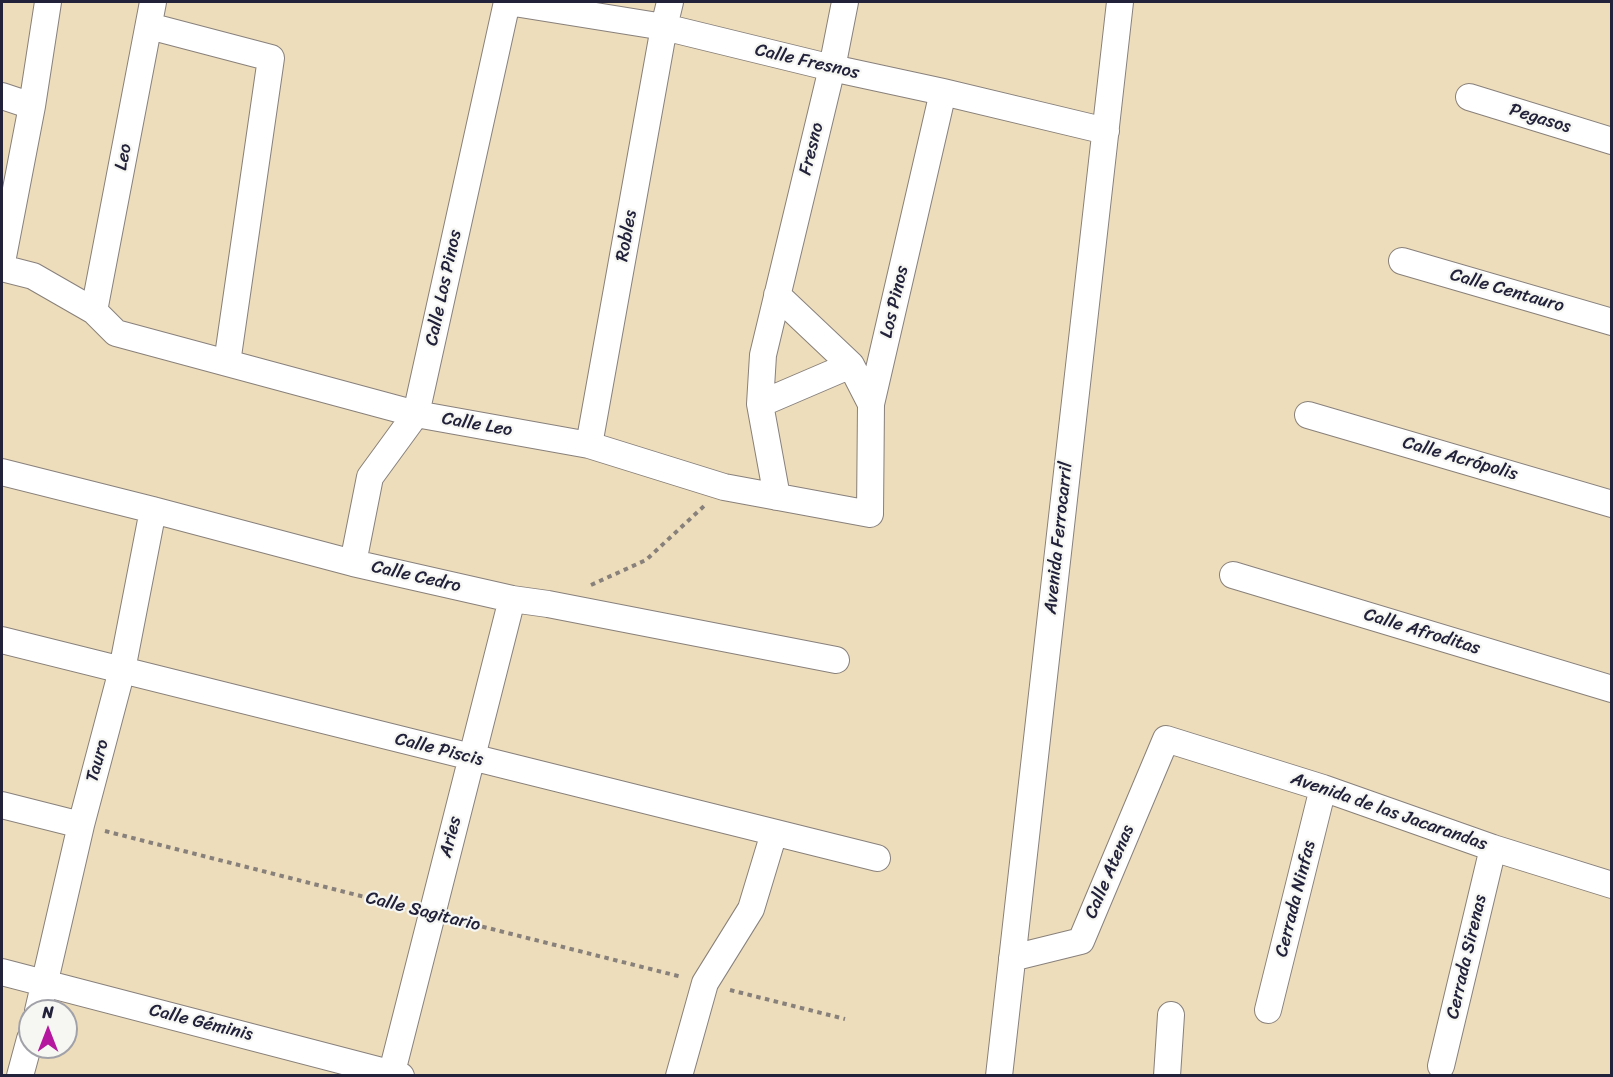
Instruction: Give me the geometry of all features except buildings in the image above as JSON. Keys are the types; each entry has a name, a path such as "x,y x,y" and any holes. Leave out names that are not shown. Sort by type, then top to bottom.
{"street":[{"path":"2,262 32,106 48,2"},
{"name":"Calle Fresnos","path":"507,2 664,27 832,68 1106,130"},
{"name":"Calle Los Pinos","path":"353,562 370,477 416,414 507,2"},
{"name":"Robles","path":"589,446 670,2"},
{"name":"Fresno","path":"777,497 760,404 763,355 832,68 845,2"},
{"name":"Avenida Ferrocarril","path":"999,1076 1120,2"},
{"path":"151,14 271,58 227,363"},
{"name":"Leo","path":"94,311 151,14"},
{"name":"Los Pinos","path":"870,514 871,404 942,92"},
{"path":"2,96 32,106"},
{"name":"Pegasos","path":"1470,98 1611,141"},
{"name":"Calle Centauro","path":"1401,261 1611,322"},
{"name":"Calle Leo","path":"2,267 33,276 94,311 116,333 416,414 589,446 724,488 870,514"},
{"path":"777,295 851,365 871,404"},
{"path":"760,404 851,365"},
{"name":"Calle Acrópolis","path":"1308,415 1611,504"},
{"name":"Calle Cedro","path":"2,472 353,562 512,599 836,660"},
{"name":"Tauro","path":"41,999 81,825 122,670 153,510"},
{"name":"Calle Afroditas","path":"1233,575 1611,689"},
{"name":"Aries","path":"394,1074 512,599"},
{"name":"Calle Piscis","path":"2,640 877,858"},
{"name":"Calle Atenas","path":"1012,958 1081,941 1166,738"},
{"name":"Avenida de las Jacarandas","path":"1166,738 1323,788 1493,848 1611,885"},
{"name":"Cerrada Ninfas","path":"1269,1010 1323,788"},
{"path":"2,805 81,825"},
{"path":"679,1076 705,983 751,909 774,833"},
{"name":"Cerrada Sirenas","path":"1441,1066 1493,848"},
{"name":"Calle Géminis","path":"2,972 394,1074"},
{"path":"1167,1076 1171,1015"},
{"path":"20,1076 25,1059"}],"path":[{"path":"548,604 646,560 724,488"},
{"name":"Calle Sagitario","path":"81,825 844,1019"}]}
